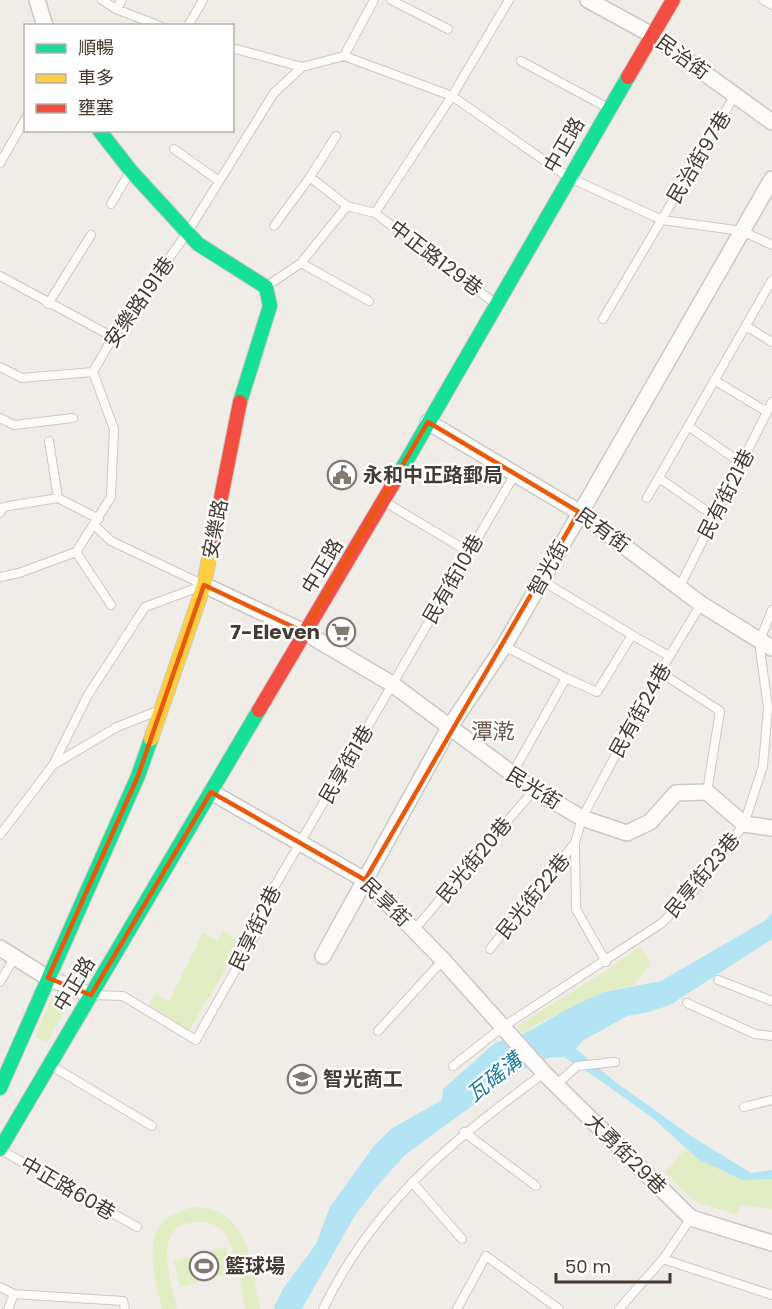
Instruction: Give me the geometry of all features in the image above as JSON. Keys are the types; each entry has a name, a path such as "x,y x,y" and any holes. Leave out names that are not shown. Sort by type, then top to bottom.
{"street":[{"path":"37,0 44,24"},
{"name":"民治街","path":"588,0 652,35 772,122"},
{"name":"中正路","path":"0,1149 48,1064 383,501 568,177 673,0"},
{"path":"101,132 131,171 198,244 266,286"},
{"name":"智光街","path":"323,956 449,728 504,646 772,179"},
{"name":"安樂路","path":"0,1088 138,776 204,585 240,400 270,306 266,286"},
{"name":"民有街","path":"428,422 579,512 701,604 766,645"},
{"name":"民光街","path":"204,585 304,632 392,684 512,776 582,818 627,833 650,822 676,793 707,792"},
{"name":"民享街","path":"211,792 365,880 504,1026"},
{"path":"707,792 744,824 772,828"},
{"path":"0,948 48,978 91,995"},
{"name":"大勇街29巷","path":"504,1026 544,1073 691,1218 772,1243"}],"lane":[{"path":"102,0 116,9 155,24"},
{"path":"116,9 122,0"},
{"path":"189,24 203,0"},
{"path":"344,56 374,0"},
{"path":"391,0 448,29"},
{"path":"310,177 347,206 375,213 452,96 509,0"},
{"path":"763,0 772,5"},
{"path":"234,49 302,67 344,56 452,96 568,177 662,220 742,231 772,244"},
{"path":"521,61 608,108"},
{"name":"安樂路191巷","path":"93,372 113,337 187,233 274,93 302,67"},
{"name":"民治街97巷","path":"603,319 735,95"},
{"path":"0,163 24,121"},
{"path":"274,226 310,177 336,136"},
{"path":"174,149 219,181"},
{"path":"111,204 131,171"},
{"path":"266,286 301,263 347,206"},
{"name":"中正路129巷","path":"375,213 496,304"},
{"path":"48,304 91,235"},
{"path":"301,263 369,301"},
{"path":"0,276 48,304 113,337"},
{"path":"647,498 771,283"},
{"path":"746,326 772,342"},
{"path":"0,367 22,378 93,372 114,429 111,496 76,552 19,573 0,577"},
{"path":"714,380 767,412"},
{"name":"民有街21巷","path":"680,586 772,402"},
{"path":"0,418 14,425 73,418"},
{"path":"688,426 741,463"},
{"path":"49,441 58,498"},
{"name":"民有街10巷","path":"392,684 515,474"},
{"path":"659,478 714,516"},
{"path":"0,513 3,507 58,498 96,522 111,541 204,585"},
{"path":"383,501 469,552"},
{"path":"76,552 111,605"},
{"path":"541,580 669,656"},
{"path":"0,835 53,765 88,694 145,608 204,585"},
{"name":"民有街24巷","path":"575,843 582,818 660,672 701,604"},
{"path":"766,645 772,610"},
{"path":"504,646 597,692 632,635"},
{"name":"民享街23巷","path":"453,1066 504,1026 606,962 662,923 697,886 744,824 763,766 768,708 766,645"},
{"path":"660,672 720,711 707,792"},
{"path":"512,776 566,678"},
{"name":"民享街1巷","path":"301,843 392,684"},
{"path":"53,765 117,727 163,708"},
{"name":"民光街20巷","path":"414,930 534,790"},
{"path":"0,823 11,818"},
{"name":"民享街2巷","path":"91,995 123,996 196,1040 257,932 262,908 301,843"},
{"path":"575,843 576,909 606,962"},
{"name":"民光街22巷","path":"490,950 575,843"},
{"path":"0,982 15,957"},
{"path":"378,1030 443,960"},
{"path":"718,981 772,1001"},
{"path":"687,1003 755,1034 772,1036"},
{"path":"557,1084 577,1066 615,1062"},
{"path":"48,1064 152,1126"},
{"path":"323,1309 376,1221 412,1182 464,1132 544,1073"},
{"path":"744,1107 772,1100"},
{"path":"464,1132 536,1186"},
{"name":"中正路60巷","path":"0,1149 137,1227"},
{"path":"412,1182 462,1239"},
{"path":"619,1309 663,1259 691,1218"},
{"path":"457,1309 486,1256 559,1309"},
{"path":"663,1259 772,1295"},
{"path":"0,1287 14,1294 124,1305"},
{"path":"8,1309 14,1294"}],"highlighted area":[{"path":"428,422 579,512 365,880 211,792 91,995 48,978 138,776 204,585 304,632"}],"green space":[{"path":"224,931 241,944 189,1030 149,1005 156,994 169,1001 203,933 216,941"},
{"path":"639,947 649,958 650,965 634,985 604,992 535,1025 524,1034 517,1026 603,973"},
{"path":"52,997 63,1005 64,1012 47,1042 35,1037"},
{"path":"686,1148 698,1159 742,1180 772,1179 772,1209 740,1205 737,1215 696,1202 665,1173"},
{"path":"194,1207 213,1210 227,1217 238,1228 250,1258 260,1309 245,1309 236,1261 225,1233 211,1224 199,1222 183,1225 174,1232 168,1242 168,1269 177,1309 162,1309 153,1261 156,1233 163,1222 176,1213"},
{"name":"籃球場","path":"225,1247 235,1272 180,1287 174,1261"}],"water":[{"name":"瓦磘溝","path":"772,913 772,939 670,1005 627,1016 582,1041 576,1049 614,1081 691,1136 751,1173 772,1170 772,1179 742,1180 698,1159 654,1119 601,1081 564,1057 547,1058 521,1070 405,1155 377,1186 354,1217 302,1309 273,1309 283,1289 316,1244 330,1207 374,1146 391,1129 442,1100 443,1089 495,1043 524,1034 573,1006 604,992 661,981 766,920"}],"traffic: fast":[{"path":"396,479 628,77"},
{"path":"101,132 131,171 198,244 266,287 270,306 240,402"},
{"path":"0,1149 259,710"},
{"path":"0,1088 138,776 151,739"}],"traffic: slow":[{"path":"151,739 204,585 211,548"}],"traffic: jam":[{"path":"628,77 673,0"},
{"path":"211,548 240,402"},
{"path":"259,710 396,479"}],"place":[{"name":"永和中正路郵局","path":"342,475"},
{"name":"7-Eleven","path":"341,632"},
{"name":"智光商工","path":"302,1079"},
{"name":"籃球場","path":"204,1266"}],"district":[{"name":"潭漧","path":"493,731"}]}
